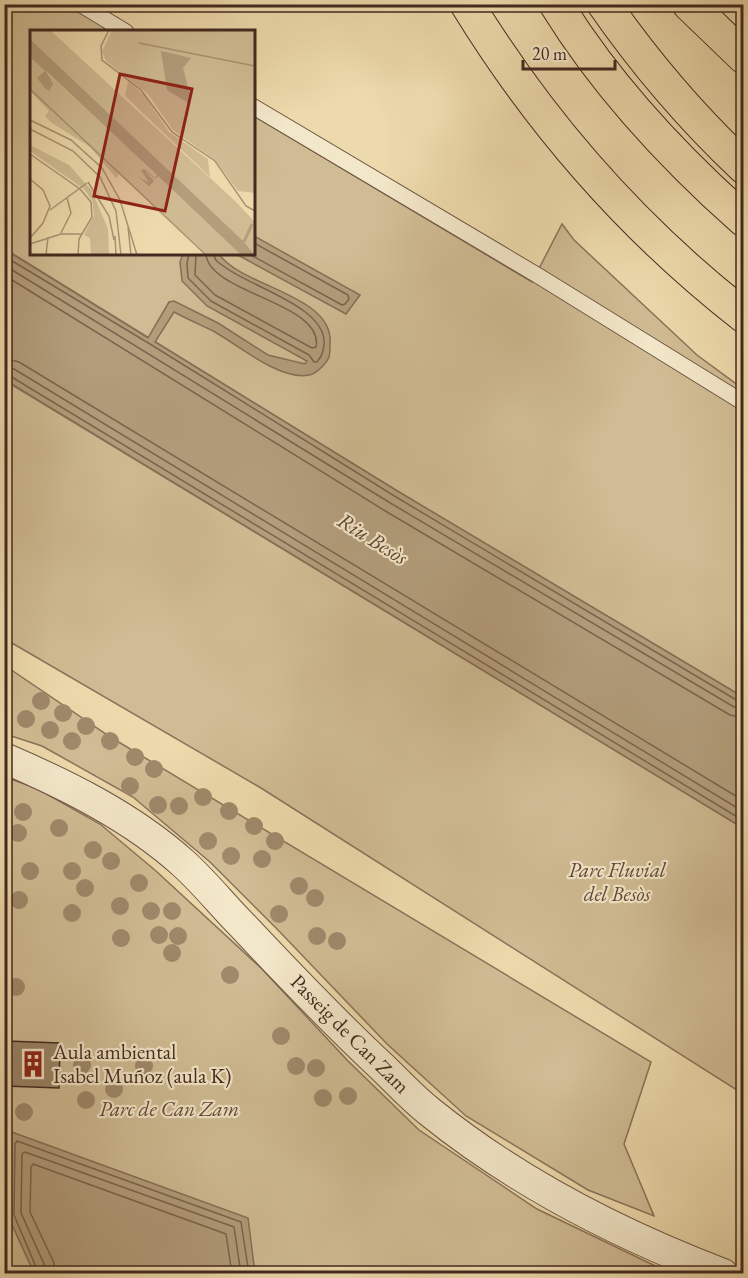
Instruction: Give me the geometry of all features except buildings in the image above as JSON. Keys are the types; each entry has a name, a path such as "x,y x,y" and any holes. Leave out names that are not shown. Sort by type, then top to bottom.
{"highway":[{"path":"467,4 522,86 571,149 609,192 684,267 744,316"},
{"path":"556,4 603,72 638,113 686,166 744,220"},
{"path":"604,4 636,50 676,97 744,166"},
{"path":"689,4 744,57"}],"street":[{"name":"Passeig de Can Zam","path":"4,758 46,776 100,804 183,863 356,1043 429,1112 492,1157 558,1199 618,1230 723,1274"}],"lane":[{"path":"80,4 123,30"},
{"path":"255,108 537,275 744,403"}],"green space":[{"path":"4,5 67,5 110,30 30,30 30,255 255,255 255,117 532,282 562,224 574,240 697,355 743,389 743,697 399,492 5,249"},
{"name":"Parc Fluvial del Besòs","path":"4,380 743,828 743,1094 261,788 5,639"},
{"path":"4,665 112,738 651,1062 624,1144 654,1216 588,1190 466,1116 387,1044 210,862 133,797 42,746 5,734"},
{"name":"Parc de Can Zam","path":"5,777 36,788 100,824 156,871 261,968 348,1061 419,1130 537,1209 670,1273 5,1274"}],"water":[{"path":"255,237 360,295 346,314 238,255 255,255"},
{"name":"Riu Besòs","path":"4,249 148,338 169,302 174,301 218,323 268,355 305,364 307,361 207,306 182,281 180,262 183,255 220,255 230,265 246,275 303,303 318,314 328,327 330,344 328,360 315,373 309,375 286,373 273,368 215,332 174,312 155,342 399,492 743,697 743,828 5,380"},
{"path":"9,1131 248,1218 255,1273 34,1273 8,1216"}],"place":[{"name":"Aula ambiental Isabel Muñoz (aula K)","path":"33,1064"}]}
